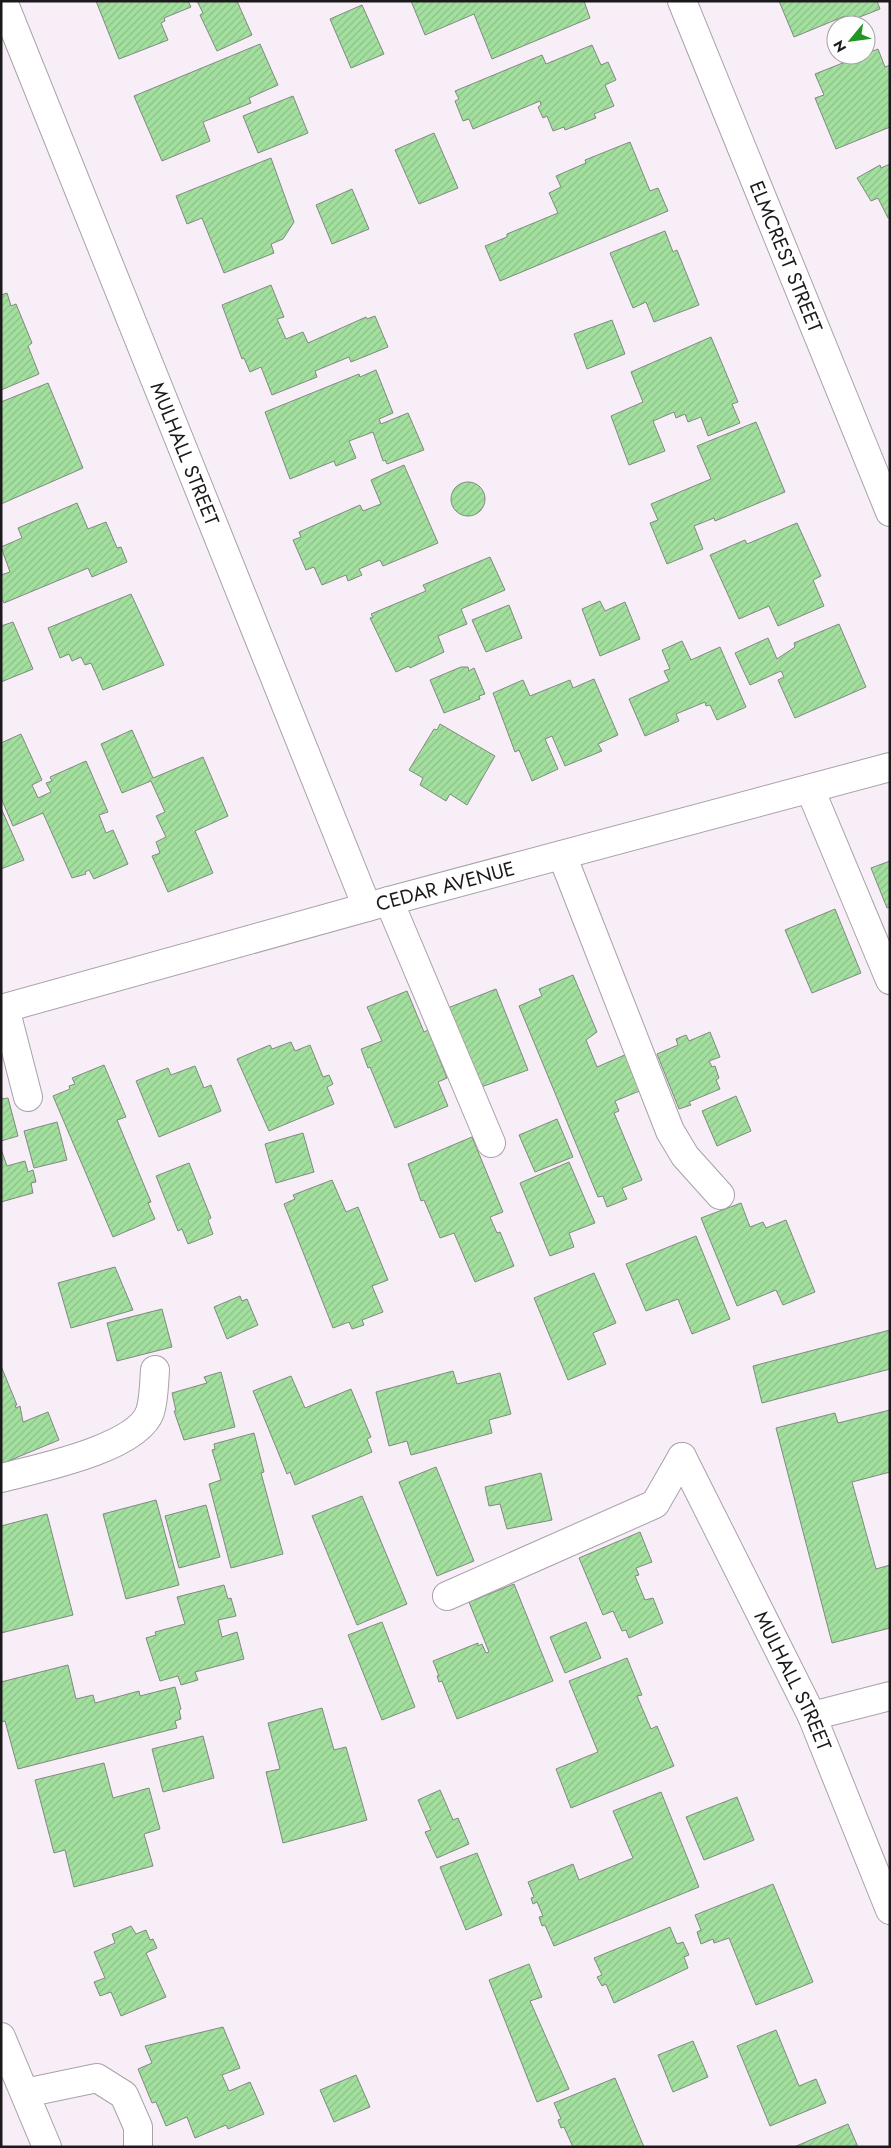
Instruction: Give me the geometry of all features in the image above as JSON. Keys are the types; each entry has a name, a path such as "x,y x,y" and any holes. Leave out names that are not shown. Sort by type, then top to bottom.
{"street":[{"name":"MULHALL STREET","path":"3,1 378,904 491,1143"},
{"name":"ELMCREST STREET","path":"682,1 890,512"},
{"name":"CEDAR AVENUE","path":"3,1008 562,854 890,768"},
{"path":"810,789 890,980"},
{"path":"562,854 670,1131 685,1156 720,1195"},
{"path":"3,1008 28,1097"},
{"path":"1,1478 95,1452 135,1431 150,1414 155,1370"},
{"name":"MULHALL STREET","path":"447,1596 655,1504 682,1457 812,1716 890,1910"},
{"path":"812,1716 890,1696"},
{"path":"1,2037 47,2147"},
{"path":"24,2093 97,2078 124,2095 138,2127 138,2147"}],"building":[{"path":"96,1 188,1 191,7 164,18 165,21 161,23 168,40 119,59"},
{"path":"197,1 237,1 252,35 217,51 200,15 203,13"},
{"path":"411,1 584,1 590,18 492,59 474,14 425,35"},
{"path":"779,1 877,1 880,9 865,15 826,15 826,24 794,37"},
{"path":"362,5 384,54 351,68 330,19"},
{"path":"260,44 278,85 249,98 251,103 203,122 210,141 162,161 134,96"},
{"path":"592,45 601,65 608,62 616,80 605,85 614,106 594,114 596,118 565,130 564,127 553,131 547,116 543,118 538,107 541,105 540,101 473,129 469,119 463,121 455,101 459,99 455,91 542,55 546,64"},
{"path":"878,49 885,67 890,65 890,127 836,149 815,98 824,95 815,74 838,65 876,65 876,50"},
{"path":"293,96 308,133 258,153 243,116"},
{"path":"434,133 458,188 419,204 395,150"},
{"path":"630,142 650,191 658,188 668,211 500,281 485,246 507,237 507,234 558,213 549,193 561,187 556,176 586,163 585,160"},
{"path":"271,158 294,222 283,239 271,244 274,253 224,273 202,218 187,224 176,196"},
{"path":"890,164 890,217 888,218 878,198 871,201 857,178 880,165 881,168"},
{"path":"352,189 369,229 332,244 316,205"},
{"path":"665,231 673,252 677,250 699,305 654,322 646,302 633,308 610,253"},
{"path":"271,285 284,317 277,319 286,339 303,332 308,343 366,317 367,319 375,316 388,347 351,362 349,357 315,371 317,377 272,395 261,367 250,372 244,358 242,359 222,305"},
{"path":"7,293 11,306 16,304 32,343 28,346 39,374 1,390 1,295"},
{"path":"612,320 625,354 587,369 574,334"},
{"path":"711,337 738,402 732,404 740,423 708,436 701,417 688,422 685,414 676,418 674,412 653,421 665,451 629,465 611,416 643,402 631,372"},
{"path":"376,370 393,413 379,419 381,424 408,413 424,450 387,464 385,460 383,461 373,432 349,441 356,458 336,466 334,461 290,479 265,412 359,374 360,377"},
{"path":"48,383 83,468 1,504 1,402"},
{"path":"756,422 785,492 715,521 714,518 694,526 703,549 667,564 650,523 658,520 651,504 711,479 697,446"},
{"path":"404,465 438,543 383,566 380,560 359,569 362,575 348,581 346,575 322,585 314,567 306,570 293,540 301,537 299,532 360,505 363,511 381,504 371,480"},
{"path":"468,482 475,483 480,487 484,492 484,506 480,511 475,515 468,516 461,515 456,511 452,506 451,499 452,492 456,487 461,483"},
{"path":"77,503 88,529 106,522 117,548 121,547 127,562 92,577 88,568 4,603 1,597 1,575 10,572 1,547 22,538 18,528"},
{"path":"797,523 821,576 813,580 824,606 778,626 769,606 739,619 710,555 745,540 747,544"},
{"path":"490,557 505,590 461,609 467,624 438,636 444,652 410,668 409,666 396,672 370,618 373,617 371,614 426,591 423,585"},
{"path":"131,594 164,665 103,690 91,663 85,665 81,657 72,661 69,654 60,658 48,628"},
{"path":"600,601 605,611 625,602 640,639 600,656 582,609"},
{"path":"509,605 522,638 486,652 472,620"},
{"path":"13,622 33,669 1,682 1,626"},
{"path":"839,624 866,687 795,718 778,680 784,677 781,671 750,685 735,653 768,638 777,659 795,647 794,643"},
{"path":"682,641 691,660 720,647 746,707 717,720 710,705 706,706 705,702 676,714 679,721 645,736 629,699 669,681 664,671 670,669 662,650"},
{"path":"461,667 468,667 469,671 474,668 485,694 479,696 480,699 444,713 430,680"},
{"path":"594,679 618,735 598,744 602,751 565,766 552,736 545,739 558,769 532,781 519,750 515,752 493,693 523,680 530,696 570,680 573,688"},
{"path":"440,724 495,756 467,805 450,794 446,801 420,785 423,778 409,770 434,729 437,730"},
{"path":"132,730 153,778 203,757 228,816 195,831 213,873 168,892 152,856 160,853 156,842 166,837 156,816 165,812 151,781 122,793 101,744"},
{"path":"21,734 42,780 32,785 38,798 51,792 46,783 52,781 50,777 86,761 108,812 99,815 106,833 113,830 128,864 94,879 89,870 85,872 86,874 72,878 43,813 13,826 1,798 1,743"},
{"path":"1,808 24,860 1,869"},
{"path":"890,861 890,907 887,908 871,868"},
{"path":"835,909 861,973 812,993 785,930"},
{"path":"573,975 597,1032 586,1040 597,1067 627,1054 642,1090 615,1101 619,1111 614,1113 642,1180 622,1188 627,1199 607,1207 603,1196 598,1197 519,1006 542,996 539,989"},
{"path":"496,989 528,1070 473,1090 440,1011"},
{"path":"407,991 424,1032 428,1030 447,1078 438,1082 448,1106 395,1128 361,1049 382,1041 367,1007"},
{"path":"710,1032 720,1057 709,1061 712,1067 715,1066 719,1078 716,1080 720,1089 689,1102 691,1105 679,1109 657,1054 678,1045 676,1039 686,1035 689,1041"},
{"path":"291,1042 295,1051 310,1045 323,1077 329,1075 333,1084 327,1087 334,1104 269,1131 237,1059 270,1045 272,1049"},
{"path":"104,1065 126,1117 117,1120 151,1202 148,1203 155,1219 113,1237 53,1096 70,1089 69,1086 75,1084 72,1078"},
{"path":"195,1066 204,1088 211,1085 221,1111 159,1137 136,1081 168,1068 171,1075"},
{"path":"736,1096 751,1131 717,1146 702,1111"},
{"path":"8,1098 18,1136 1,1141 1,1099"},
{"path":"557,1119 573,1157 535,1172 519,1135"},
{"path":"57,1122 67,1160 34,1168 24,1131"},
{"path":"303,1133 314,1172 276,1183 265,1144"},
{"path":"472,1137 503,1212 490,1217 497,1233 500,1232 514,1266 475,1282 454,1233 440,1238 424,1200 421,1201 408,1164"},
{"path":"1,1149 7,1166 25,1161 28,1172 33,1170 36,1182 31,1183 33,1193 1,1202"},
{"path":"569,1162 595,1223 569,1233 574,1247 550,1256 520,1183"},
{"path":"189,1163 211,1218 208,1220 213,1234 188,1244 182,1229 178,1231 156,1176"},
{"path":"332,1180 346,1212 358,1207 388,1280 372,1286 383,1312 362,1320 364,1325 352,1329 349,1322 333,1328 284,1204 295,1199 293,1195"},
{"path":"741,1203 750,1227 763,1222 766,1228 786,1220 815,1292 783,1305 776,1290 737,1306 701,1218"},
{"path":"696,1236 730,1319 692,1334 678,1299 646,1311 626,1264"},
{"path":"115,1267 133,1310 71,1328 58,1283"},
{"path":"594,1273 616,1323 593,1333 606,1364 568,1380 534,1298"},
{"path":"240,1296 242,1301 247,1299 258,1325 227,1339 214,1307"},
{"path":"162,1309 172,1347 117,1361 107,1323"},
{"path":"890,1330 890,1369 762,1403 753,1366"},
{"path":"1,1366 17,1405 15,1405 16,1408 20,1406 23,1422 48,1412 59,1440 1,1464"},
{"path":"453,1371 457,1384 500,1373 511,1414 489,1420 492,1433 411,1455 407,1441 389,1446 376,1392"},
{"path":"221,1372 235,1427 184,1440 174,1411 176,1411 172,1393 207,1383 204,1377"},
{"path":"291,1376 305,1408 351,1389 371,1437 367,1439 372,1452 295,1485 290,1472 287,1474 253,1391"},
{"path":"890,1410 890,1472 852,1482 876,1569 890,1565 890,1628 832,1643 776,1428 835,1413 838,1423"},
{"path":"254,1433 264,1472 261,1473 283,1554 231,1568 209,1484 221,1480 212,1450 215,1449 214,1444"},
{"path":"436,1467 474,1561 437,1576 399,1482"},
{"path":"541,1473 552,1520 507,1529 500,1504 489,1506 485,1487"},
{"path":"362,1496 407,1604 357,1625 312,1516"},
{"path":"156,1500 179,1585 126,1599 103,1514"},
{"path":"206,1505 220,1557 179,1568 165,1516"},
{"path":"47,1514 73,1615 1,1633 1,1526"},
{"path":"640,1532 652,1562 636,1568 639,1575 635,1576 645,1600 653,1598 663,1623 629,1638 626,1630 622,1631 613,1611 603,1615 579,1558"},
{"path":"514,1584 553,1681 457,1719 442,1681 439,1682 437,1676 439,1676 433,1661 478,1643 478,1646 482,1644 486,1653 489,1652 469,1602"},
{"path":"224,1585 228,1599 231,1598 236,1616 218,1620 222,1637 237,1632 244,1659 195,1672 198,1680 181,1685 178,1676 160,1681 146,1638 156,1635 155,1632 185,1624 177,1597"},
{"path":"382,1622 415,1707 382,1720 348,1635"},
{"path":"586,1622 601,1658 565,1673 550,1637"},
{"path":"627,1658 642,1695 637,1696 651,1729 657,1726 674,1766 571,1808 556,1769 598,1752 569,1681"},
{"path":"68,1665 76,1699 93,1695 95,1703 139,1691 140,1696 175,1687 181,1709 179,1710 181,1719 175,1721 177,1728 18,1769 5,1721 1,1722 1,1682"},
{"path":"322,1708 334,1750 346,1747 367,1820 283,1843 266,1772 280,1769 268,1723"},
{"path":"203,1736 214,1778 163,1792 152,1749"},
{"path":"104,1763 113,1798 149,1788 160,1829 144,1834 153,1866 74,1887 65,1850 54,1853 35,1780"},
{"path":"440,1790 453,1820 458,1818 469,1844 437,1858 425,1832 431,1830 418,1800"},
{"path":"661,1792 699,1887 554,1946 545,1925 542,1926 539,1917 543,1916 537,1902 533,1904 531,1898 534,1897 528,1882 573,1864 579,1880 633,1858 613,1811"},
{"path":"737,1797 754,1840 704,1860 686,1817"},
{"path":"477,1853 502,1915 466,1930 440,1867"},
{"path":"773,1884 813,1982 756,2005 729,1938 714,1943 713,1939 701,1944 697,1932 701,1930 695,1915"},
{"path":"131,1926 136,1934 146,1930 150,1940 153,1939 157,1948 146,1953 166,1997 121,2016 111,1992 100,1996 94,1982 105,1978 94,1952 115,1943 112,1934"},
{"path":"670,1927 677,1944 683,1942 689,1955 684,1957 688,1968 614,2003 606,1984 602,1986 597,1977 602,1975 594,1958"},
{"path":"529,1964 542,1997 530,2001 569,2089 537,2102 489,1980"},
{"path":"223,2027 240,2068 222,2075 229,2091 250,2082 264,2114 228,2129 226,2125 195,2138 187,2117 166,2126 156,2102 152,2103 138,2069 152,2063 145,2046"},
{"path":"776,2030 799,2086 816,2079 826,2103 770,2126 737,2046"},
{"path":"693,2041 708,2077 673,2092 658,2055"},
{"path":"356,2075 370,2107 334,2122 320,2090"},
{"path":"615,2078 644,2147 573,2147 564,2127 561,2128 558,2120 561,2119 554,2103"},
{"path":"848,2124 858,2147 794,2147"}]}
